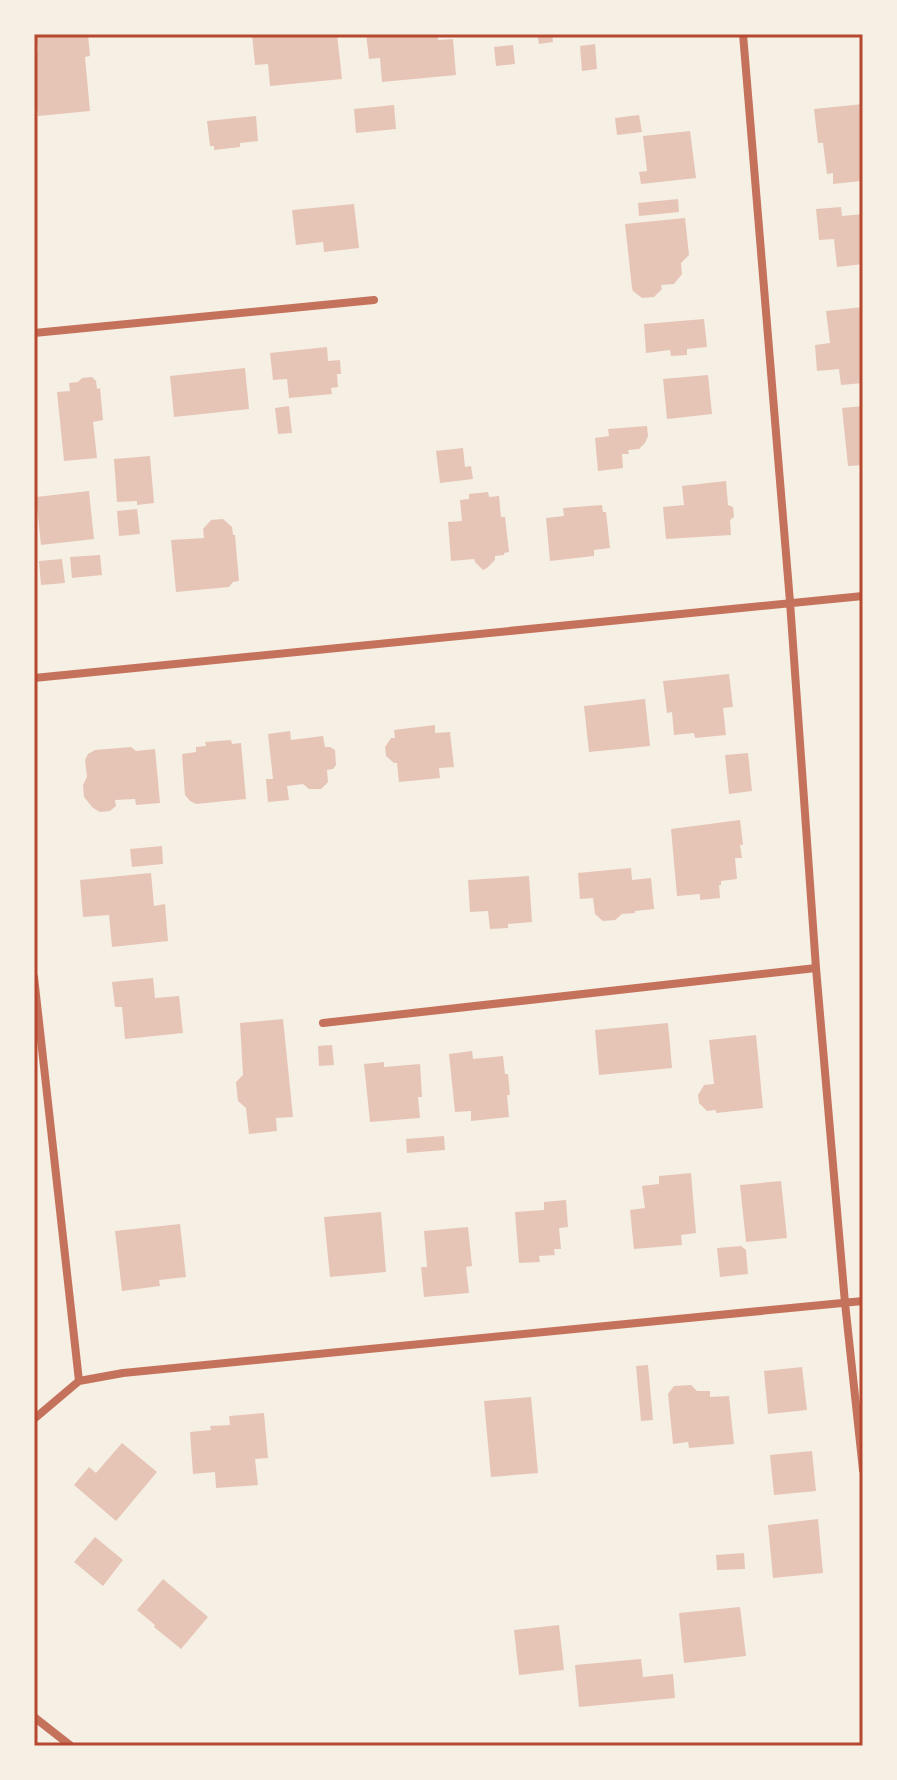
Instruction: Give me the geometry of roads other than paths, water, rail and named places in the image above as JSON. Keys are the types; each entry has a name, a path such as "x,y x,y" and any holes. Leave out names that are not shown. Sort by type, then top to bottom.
{"street":[{"path":"743,34 790,602 816,968 863,1470"},
{"path":"34,333 374,300"},
{"path":"34,678 863,596"},
{"path":"323,1023 816,968"},
{"path":"34,977 79,1381"},
{"path":"34,1419 79,1381 123,1373 863,1301"},
{"path":"34,1717 71,1746"}]}
